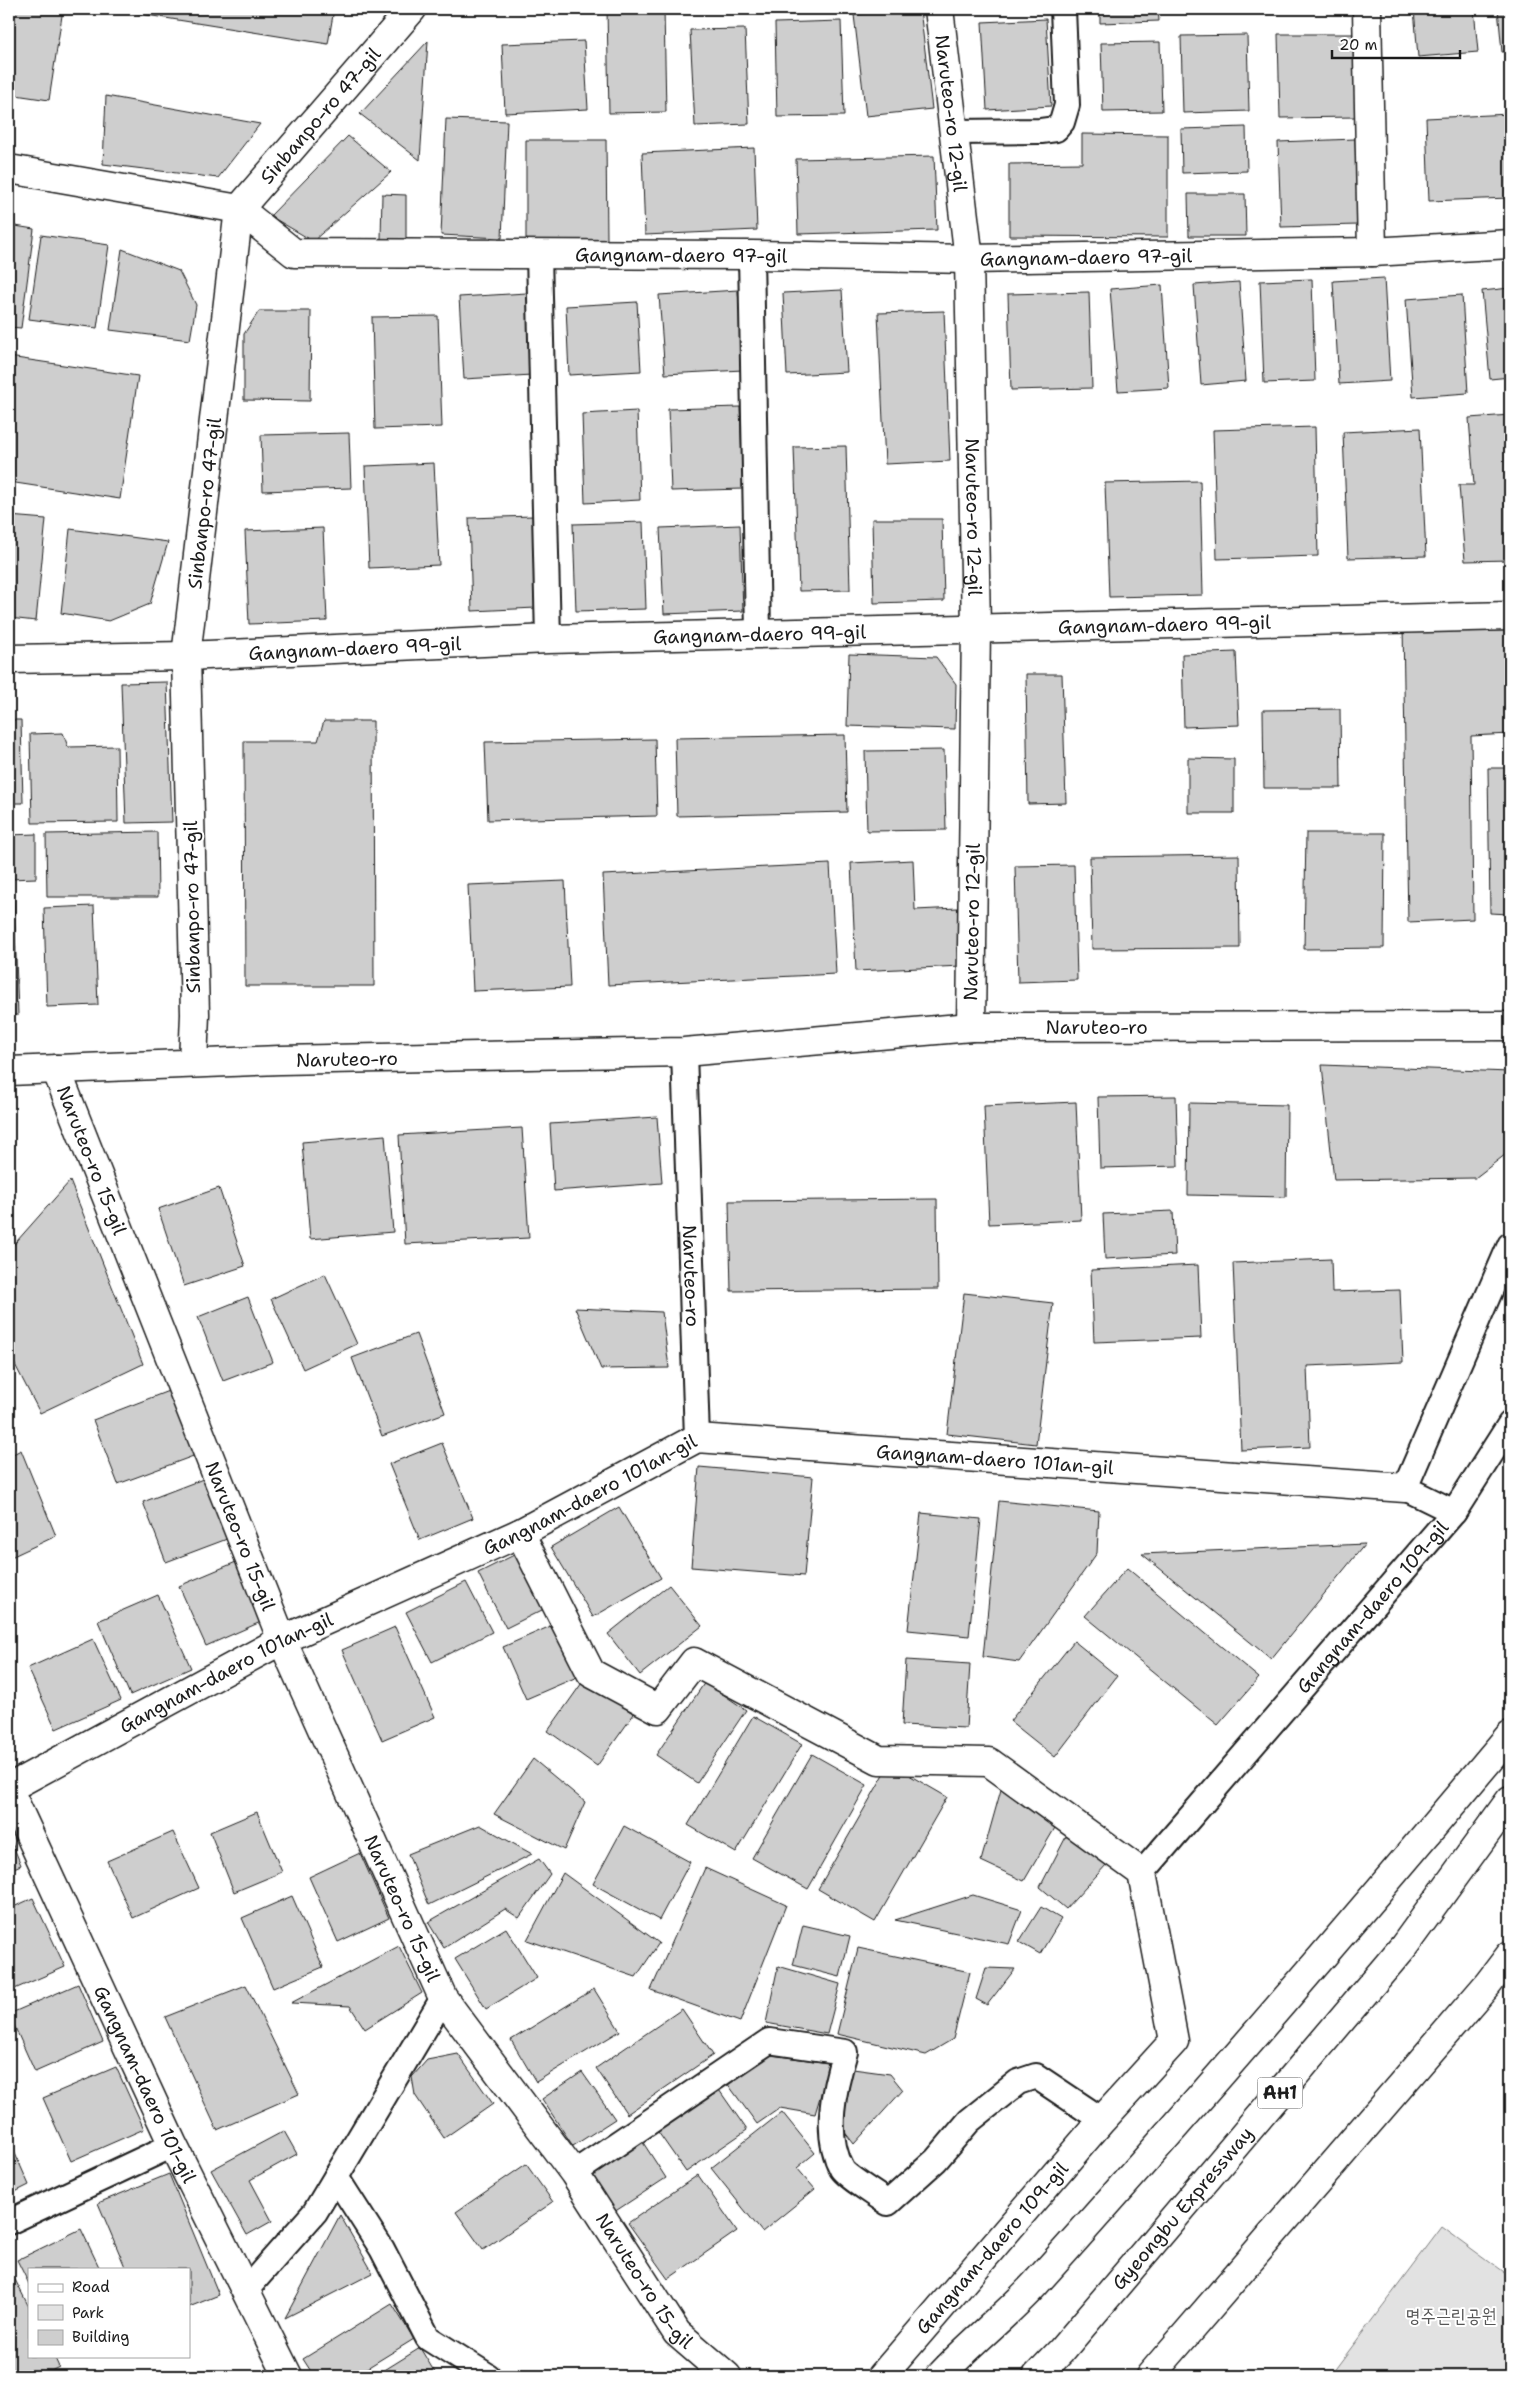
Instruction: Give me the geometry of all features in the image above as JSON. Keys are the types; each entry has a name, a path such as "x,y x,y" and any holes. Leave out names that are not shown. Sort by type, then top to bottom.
{"main road":[{"name":"Sinbanpo-ro 47-gil","path":"193,1063 195,1004 186,656 239,208 412,9"},
{"name":"Naruteo-ro 12-gil","path":"939,9 969,259 976,627 971,1027"},
{"path":"1367,9 1372,252"},
{"name":"Gangnam-daero 97-gil","path":"9,169 239,208 294,253 751,255 969,259 1372,252 1510,244"},
{"name":"Gangnam-daero 99-gil","path":"9,659 186,656 548,639 976,627 1510,616"},
{"name":"Naruteo-ro","path":"9,1071 193,1063 684,1052 971,1027 1510,1026"},
{"name":"Naruteo-ro 15-gil","path":"56,1069 282,1640 443,1998 574,2173 677,2333 727,2376"},
{"name":"Gangnam-daero 101an-gil","path":"9,1789 282,1640 520,1533 697,1438 1405,1488"},
{"path":"520,1533 590,1673 658,1709 694,1662 879,1760 989,1762 1142,1873"},
{"path":"940,2376 958,2356 1033,2285 1383,1886 1510,1735"},
{"name":"Gangnam-daero 101-gil","path":"9,1789 173,2145 288,2376"},
{"name":"Gyeongbu Expressway","path":"1037,2376 1061,2351 1404,1946 1510,1800"},
{"name":"Gangnam-daero 109-gil","path":"882,2376 1102,2120 1174,2041 1142,1873"},
{"path":"1150,2376 1481,1992 1510,1955"}],"lane":[{"path":"954,132 1041,131 1056,129 1062,122 1067,105 1063,9"},
{"path":"539,254 548,639"},
{"path":"751,255 758,633"},
{"name":"Naruteo-ro","path":"684,1052 697,1438"},
{"path":"1405,1488 1510,1245"},
{"path":"1454,1512 1510,1424"},
{"name":"Gangnam-daero 109-gil","path":"1142,1873 1454,1512 1405,1488"},
{"name":"Naruteo-ro 15-gil","path":"245,2291 315,2212 443,1998"},
{"path":"574,2173 769,2041 845,2052 835,2083 832,2136 842,2170 888,2203 936,2160 970,2121 1018,2082 1036,2076 1102,2120"},
{"path":"9,2222 173,2145"},
{"path":"336,2176 382,2249 428,2338 488,2376"}],"green space":[{"name":"명주근린공원","path":"1442,2227 1510,2277 1510,2376 1330,2376"}],"building":[{"path":"9,9 63,9 49,100 9,94"},
{"path":"109,9 334,9 328,44"},
{"path":"607,9 664,9 666,112 609,113"},
{"path":"920,9 932,109 866,116 854,15"},
{"path":"1100,9 1158,9 1159,21 1100,23"},
{"path":"1414,9 1474,9 1478,52 1418,57"},
{"path":"1498,9 1510,9 1510,51 1502,52"},
{"path":"1046,19 1051,106 987,110 982,22"},
{"path":"841,21 844,116 777,117 775,23"},
{"path":"745,29 749,124 695,126 690,30"},
{"path":"1278,34 1355,34 1356,117 1280,118"},
{"path":"1247,35 1249,111 1183,113 1181,36"},
{"path":"428,41 420,160 360,114"},
{"path":"584,41 588,109 505,113 502,44"},
{"path":"1160,42 1162,111 1103,112 1101,43"},
{"path":"106,96 260,124 218,178 103,164"},
{"path":"1510,114 1510,198 1429,201 1426,118"},
{"path":"446,119 507,121 502,238 441,235"},
{"path":"1246,127 1247,171 1182,173 1181,129"},
{"path":"1082,134 1168,135 1168,237 1009,236 1009,164 1082,163"},
{"path":"348,136 391,172 313,241 270,216"},
{"path":"1355,139 1358,225 1281,227 1278,142"},
{"path":"526,140 606,140 607,240 526,240"},
{"path":"754,148 757,230 645,235 642,153"},
{"path":"934,156 937,230 798,234 796,159"},
{"path":"382,194 406,195 406,239 381,239"},
{"path":"1188,194 1245,194 1246,236 1189,236"},
{"path":"9,225 34,229 21,328 9,327"},
{"path":"41,235 109,245 97,328 29,319"},
{"path":"122,249 179,271 196,305 190,340 110,330"},
{"path":"1384,278 1390,381 1339,384 1333,281"},
{"path":"1312,279 1315,381 1264,383 1260,281"},
{"path":"1239,282 1246,381 1201,385 1194,285"},
{"path":"1162,285 1169,388 1118,391 1110,289"},
{"path":"1510,288 1510,377 1490,379 1482,291"},
{"path":"738,290 743,370 665,374 659,295"},
{"path":"842,290 847,372 787,375 783,293"},
{"path":"1089,292 1092,388 1011,390 1008,294"},
{"path":"527,293 532,375 464,379 459,297"},
{"path":"1462,295 1468,393 1413,397 1406,299"},
{"path":"637,302 641,371 569,375 566,306"},
{"path":"259,311 311,311 310,401 244,400 244,334"},
{"path":"944,311 950,461 885,464 878,313"},
{"path":"438,316 442,427 375,429 372,317"},
{"path":"9,357 138,376 120,499 9,482"},
{"path":"740,407 743,489 671,491 668,409"},
{"path":"637,411 640,500 585,503 582,414"},
{"path":"1510,415 1510,560 1465,561 1459,485 1474,485 1469,418"},
{"path":"1315,427 1318,556 1217,559 1213,430"},
{"path":"1420,428 1426,556 1348,558 1343,432"},
{"path":"349,433 351,488 263,491 261,435"},
{"path":"846,446 850,590 799,591 794,447"},
{"path":"434,463 439,565 369,568 365,466"},
{"path":"1200,481 1203,595 1109,597 1105,483"},
{"path":"9,516 46,519 36,621 9,618"},
{"path":"533,516 536,608 472,611 469,518"},
{"path":"872,519 942,519 944,601 874,603"},
{"path":"643,522 646,609 576,611 573,524"},
{"path":"740,525 743,611 664,614 660,528"},
{"path":"323,528 327,621 249,624 245,531"},
{"path":"70,529 168,542 150,604 109,621 61,613"},
{"path":"1510,624 1510,734 1471,736 1473,919 1408,922 1403,626"},
{"path":"1236,652 1239,725 1184,727 1182,654"},
{"path":"849,654 936,657 956,684 955,729 847,726"},
{"path":"1026,674 1062,674 1066,803 1028,804"},
{"path":"167,682 172,822 126,823 121,683"},
{"path":"1340,709 1341,788 1264,788 1263,710"},
{"path":"9,720 21,720 23,803 9,803"},
{"path":"324,721 373,721 374,986 245,986 244,741 318,741"},
{"path":"63,733 68,747 117,746 118,822 32,823 30,734"},
{"path":"845,735 847,812 677,816 675,738"},
{"path":"655,739 657,816 488,820 485,742"},
{"path":"944,750 946,830 867,831 865,751"},
{"path":"1188,758 1234,759 1234,813 1188,813"},
{"path":"1488,768 1510,768 1510,914 1490,913"},
{"path":"157,832 158,897 47,897 46,834"},
{"path":"1306,833 1385,833 1384,948 1304,949"},
{"path":"36,834 36,878 9,879 9,835"},
{"path":"1239,855 1240,948 1092,949 1090,857"},
{"path":"913,860 915,910 958,908 961,966 856,971 851,863"},
{"path":"830,864 836,974 608,985 603,875"},
{"path":"1074,865 1077,980 1018,982 1015,866"},
{"path":"565,881 570,987 473,991 468,885"},
{"path":"9,899 14,899 18,1015 9,1015"},
{"path":"94,906 98,1005 47,1007 44,908"},
{"path":"1322,1065 1510,1072 1510,1151 1475,1178 1334,1180"},
{"path":"1176,1096 1178,1166 1100,1168 1098,1097"},
{"path":"1076,1102 1081,1220 989,1224 984,1106"},
{"path":"1189,1103 1287,1105 1286,1197 1188,1195"},
{"path":"657,1117 662,1183 554,1191 550,1124"},
{"path":"522,1128 529,1238 405,1244 399,1135"},
{"path":"385,1135 393,1232 310,1239 302,1142"},
{"path":"70,1181 143,1364 40,1413 9,1353 9,1250"},
{"path":"219,1188 245,1266 184,1286 158,1209"},
{"path":"937,1199 938,1289 731,1291 729,1201"},
{"path":"1173,1211 1175,1255 1105,1259 1103,1214"},
{"path":"1331,1259 1332,1292 1400,1290 1403,1362 1307,1366 1310,1447 1241,1450 1233,1263"},
{"path":"1198,1265 1201,1338 1094,1342 1091,1270"},
{"path":"325,1274 357,1344 303,1369 271,1299"},
{"path":"964,1293 1053,1303 1036,1444 947,1434"},
{"path":"248,1297 273,1362 223,1381 198,1317"},
{"path":"575,1308 662,1312 669,1368 601,1369"},
{"path":"416,1334 445,1413 382,1436 352,1358"},
{"path":"171,1390 196,1455 118,1484 93,1420"},
{"path":"442,1443 473,1518 420,1540 389,1464"},
{"path":"21,1450 56,1536 9,1558 9,1456"},
{"path":"699,1467 813,1477 804,1576 691,1567"},
{"path":"203,1479 227,1539 166,1562 143,1502"},
{"path":"999,1501 1099,1511 1097,1553 1019,1662 983,1657"},
{"path":"619,1507 661,1578 593,1617 551,1547"},
{"path":"921,1513 981,1519 969,1636 908,1630"},
{"path":"1365,1544 1271,1659 1142,1554"},
{"path":"516,1554 544,1609 506,1628 478,1573"},
{"path":"236,1562 263,1621 206,1646 179,1586"},
{"path":"1127,1568 1259,1678 1218,1725 1085,1616"},
{"path":"466,1582 492,1632 432,1662 406,1612"},
{"path":"669,1585 702,1626 640,1675 608,1634"},
{"path":"158,1595 191,1668 130,1695 98,1621"},
{"path":"553,1625 577,1677 526,1699 503,1647"},
{"path":"395,1627 435,1717 382,1740 342,1650"},
{"path":"93,1639 121,1700 56,1729 28,1668"},
{"path":"1074,1641 1117,1676 1055,1757 1010,1721"},
{"path":"906,1660 970,1664 966,1728 902,1725"},
{"path":"584,1680 634,1714 597,1766 548,1731"},
{"path":"705,1682 746,1710 697,1783 656,1755"},
{"path":"753,1716 802,1744 736,1853 688,1825"},
{"path":"812,1754 867,1785 808,1889 752,1858"},
{"path":"533,1759 585,1802 564,1850 494,1814"},
{"path":"890,1764 947,1797 875,1922 818,1889"},
{"path":"1002,1786 1056,1826 1024,1881 981,1861"},
{"path":"257,1812 282,1872 234,1892 210,1832"},
{"path":"480,1825 532,1854 429,1905 408,1854"},
{"path":"624,1826 690,1862 659,1920 593,1884"},
{"path":"173,1832 199,1888 133,1918 107,1861"},
{"path":"1068,1833 1107,1864 1066,1909 1040,1887"},
{"path":"9,1836 21,1865 9,1870"},
{"path":"360,1853 389,1918 338,1942 309,1877"},
{"path":"539,1859 550,1874 519,1918 505,1909 444,1948 428,1922"},
{"path":"705,1868 786,1905 740,2022 651,1990"},
{"path":"563,1873 659,1943 636,1977 527,1940"},
{"path":"973,1895 1022,1910 1009,1944 895,1920"},
{"path":"292,1896 323,1967 273,1988 242,1918"},
{"path":"33,1898 65,1967 10,1991 9,1909"},
{"path":"1041,1907 1061,1919 1040,1954 1019,1942"},
{"path":"803,1925 850,1936 840,1977 793,1965"},
{"path":"506,1928 537,1978 486,2009 455,1959"},
{"path":"399,1946 422,1993 365,2029 350,2006 291,2003"},
{"path":"858,1948 970,1972 953,2039 926,2055 837,2034"},
{"path":"778,1966 840,1984 827,2034 766,2023"},
{"path":"986,1968 1015,1969 987,2005 976,1999"},
{"path":"78,1984 103,2042 35,2072 9,2014"},
{"path":"246,1985 299,2094 217,2130 165,2017"},
{"path":"594,1989 620,2031 536,2082 511,2040"},
{"path":"682,2009 713,2055 627,2114 596,2068"},
{"path":"458,2054 493,2104 444,2138 415,2095 412,2077 427,2060"},
{"path":"770,2055 830,2063 815,2114 780,2108 757,2124 727,2083"},
{"path":"116,2067 144,2129 71,2161 43,2098"},
{"path":"853,2069 890,2074 903,2090 854,2144 840,2126"},
{"path":"582,2072 615,2119 573,2146 542,2099"},
{"path":"717,2087 747,2130 686,2172 656,2129"},
{"path":"782,2112 815,2153 797,2168 815,2189 762,2232 711,2168"},
{"path":"284,2131 297,2154 250,2180 272,2221 247,2235 211,2170"},
{"path":"9,2140 29,2185 9,2195"},
{"path":"642,2141 666,2178 614,2212 590,2176"},
{"path":"526,2164 553,2202 483,2250 456,2212"},
{"path":"169,2174 219,2295 190,2307 190,2268 126,2268 98,2203"},
{"path":"698,2175 737,2231 668,2279 628,2223"},
{"path":"340,2215 373,2273 285,2318"},
{"path":"81,2229 100,2268 28,2268 28,2282 17,2260"},
{"path":"9,2268 28,2305 28,2358 55,2358 59,2367 41,2376 9,2376"},
{"path":"392,2304 414,2339 354,2376 314,2376 303,2359"},
{"path":"420,2348 437,2376 375,2376"}]}
